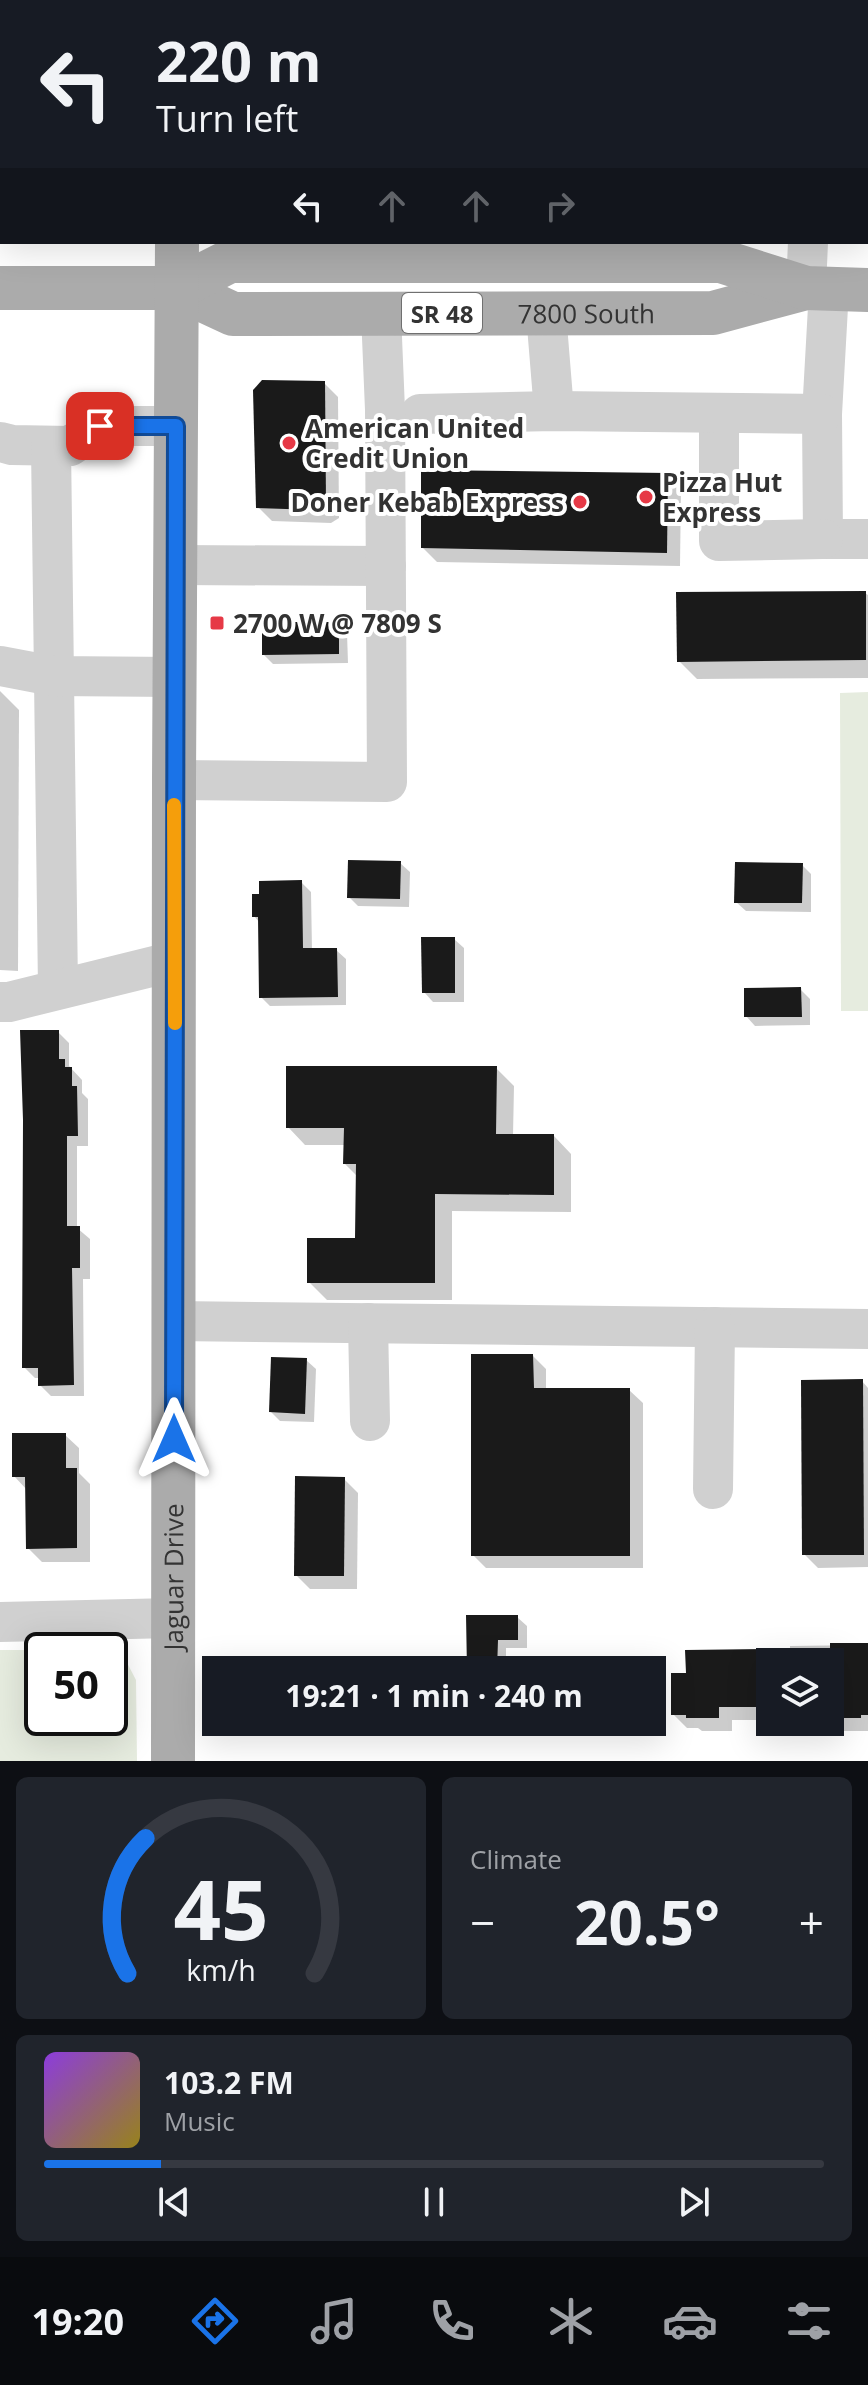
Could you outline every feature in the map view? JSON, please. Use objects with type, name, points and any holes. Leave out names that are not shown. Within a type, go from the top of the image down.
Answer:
[{"type":"main road","name":"Jaguar Drive","points":[[173,1761],[177,244]]},
{"type":"main road","name":"7800 South","points":[[177,288],[230,261],[412,252],[554,252],[721,261],[834,289]]},
{"type":"main road","name":"7800 South","points":[[0,288],[177,288],[233,314],[713,313],[834,289]]},
{"type":"street","points":[[809,244],[834,289],[822,414],[823,539]]},
{"type":"street","points":[[174,780],[387,782],[385,410],[381,313]]},
{"type":"street","points":[[546,313],[554,411]]},
{"type":"street","points":[[420,414],[554,411],[822,414]]},
{"type":"street","points":[[719,413],[719,541],[868,539]]},
{"type":"street","points":[[0,442],[70,446],[100,426],[176,426]]},
{"type":"street","points":[[51,446],[58,989]]},
{"type":"street","points":[[176,565],[386,566]]},
{"type":"street","points":[[0,666],[53,676],[175,677]]},
{"type":"street","points":[[0,1002],[175,961]]},
{"type":"street","points":[[174,1321],[868,1329]]},
{"type":"street","points":[[368,1323],[370,1421]]},
{"type":"street","points":[[713,1489],[715,1327]]},
{"type":"street","points":[[0,1622],[173,1618]]},
{"type":"shaded area","points":[[868,692],[868,1011],[841,1011],[840,693]]},
{"type":"shaded area","points":[[0,1650],[24,1650],[24,1736],[128,1736],[128,1665],[136,1680],[137,1761],[0,1761]]},
{"type":"building","points":[[262,380],[325,381],[326,504],[316,510],[256,508],[253,390]]},
{"type":"building","points":[[421,470],[668,473],[667,553],[421,548]]},
{"type":"building","points":[[866,591],[866,660],[677,662],[676,592]]},
{"type":"building","points":[[262,622],[339,622],[339,654],[262,655]]},
{"type":"building","points":[[348,860],[401,861],[400,899],[347,898]]},
{"type":"building","points":[[735,862],[803,863],[802,903],[734,903]]},
{"type":"building","points":[[302,880],[303,948],[337,948],[338,997],[259,998],[258,917],[252,917],[252,894],[259,894],[259,881]]},
{"type":"building","points":[[421,937],[455,937],[455,993],[422,993]]},
{"type":"building","points":[[801,987],[802,1017],[744,1017],[744,988]]},
{"type":"building","points":[[20,1030],[59,1030],[59,1059],[65,1059],[65,1067],[72,1067],[72,1086],[77,1086],[78,1136],[67,1136],[67,1226],[80,1226],[80,1268],[72,1268],[74,1385],[38,1386],[38,1368],[22,1368],[23,1120]]},
{"type":"building","points":[[286,1066],[497,1066],[496,1134],[554,1134],[554,1195],[435,1194],[435,1283],[307,1283],[307,1238],[355,1238],[356,1164],[343,1164],[344,1128],[286,1128]]},
{"type":"building","points":[[471,1354],[533,1354],[534,1388],[630,1388],[630,1556],[471,1556]]},
{"type":"building","points":[[271,1357],[307,1358],[305,1414],[269,1412]]},
{"type":"building","points":[[863,1379],[864,1555],[802,1555],[801,1380]]},
{"type":"building","points":[[12,1433],[66,1433],[66,1468],[77,1468],[77,1548],[26,1549],[25,1477],[12,1477]]},
{"type":"building","points":[[295,1476],[345,1477],[344,1576],[294,1576]]},
{"type":"building","points":[[466,1615],[518,1615],[518,1640],[498,1640],[497,1656],[467,1656]]},
{"type":"building","points":[[830,1643],[868,1643],[868,1715],[844,1718],[844,1648],[830,1648]]},
{"type":"building","points":[[756,1649],[756,1707],[719,1707],[719,1718],[671,1715],[671,1673],[686,1673],[685,1650]]},
{"type":"slow traffic","points":[[174,805],[175,1023]]},
{"type":"place","name":"American United Credit Union","points":[[289,443]]},
{"type":"place","name":"Pizza Hut Express","points":[[646,497]]},
{"type":"place","name":"Doner Kebab Express","points":[[580,502]]},
{"type":"place","name":"2700 W @ 7809 S","points":[[217,623]]},
{"type":"route","points":[[100,426],[176,426],[174,1439]]}]
